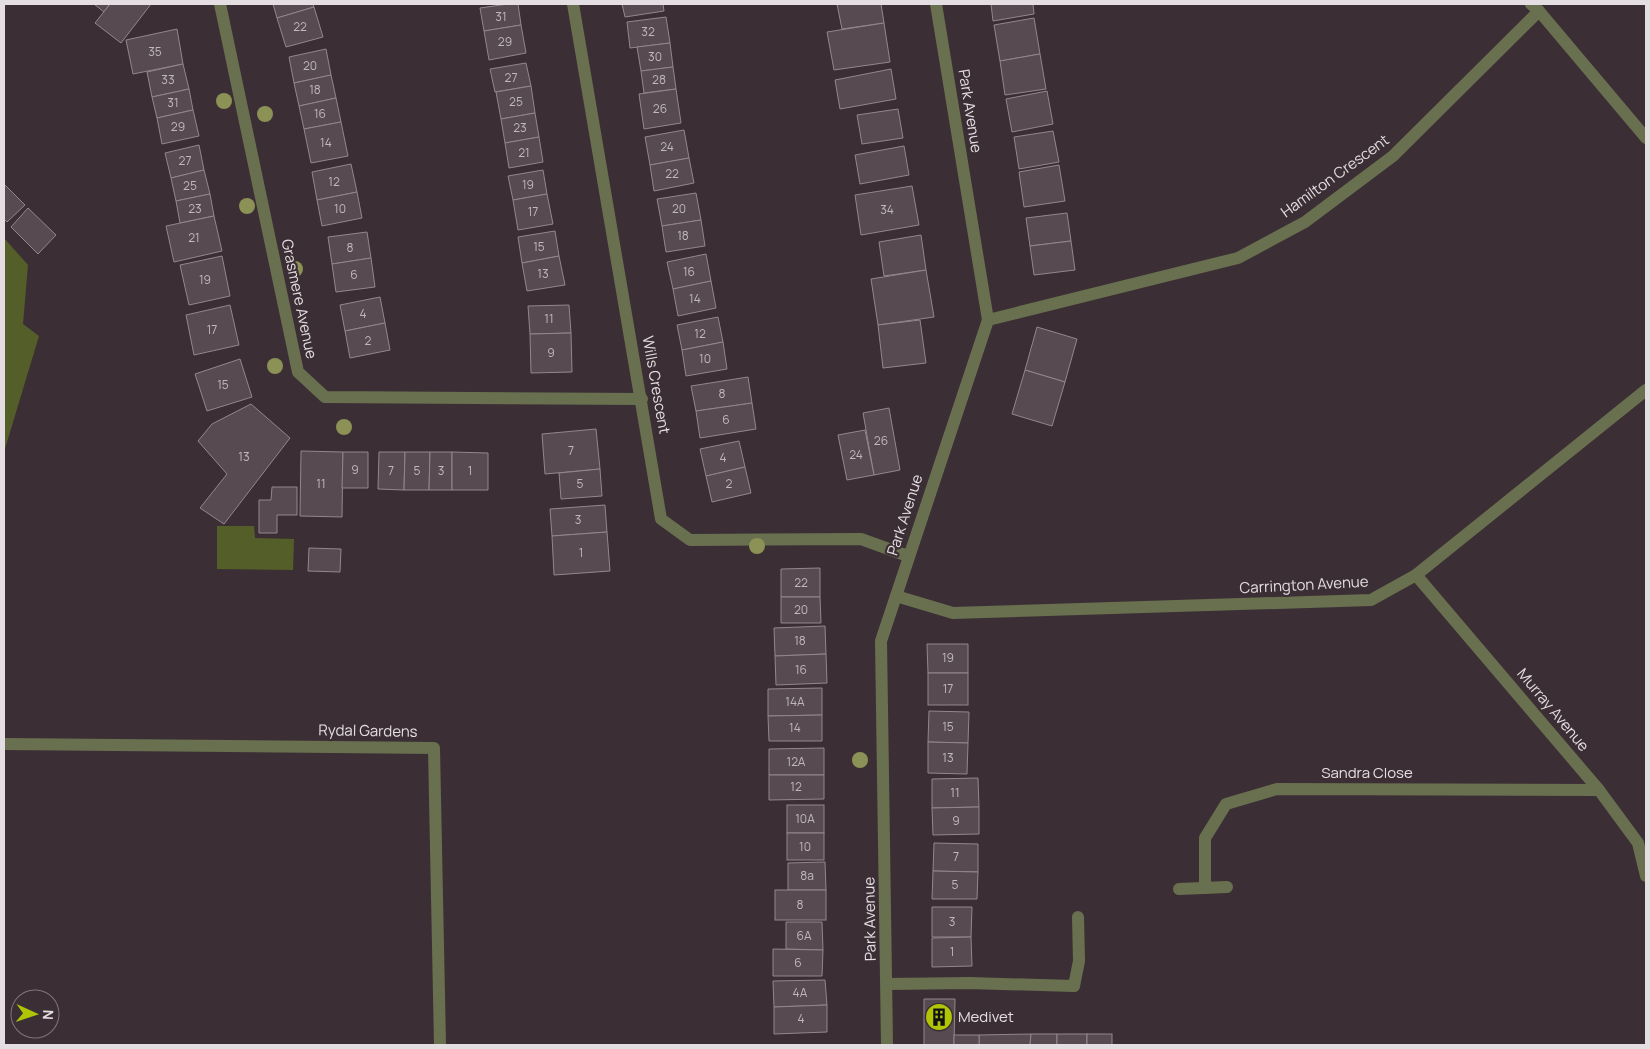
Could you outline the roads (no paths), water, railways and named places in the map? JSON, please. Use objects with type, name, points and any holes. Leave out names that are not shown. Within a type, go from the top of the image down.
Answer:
[{"type":"street","name":"Grasmere Avenue","points":[[220,4],[298,372],[304,378],[324,396],[642,399]]},
{"type":"street","name":"Wills Crescent","points":[[573,4],[661,519],[690,540],[861,539],[908,556]]},
{"type":"street","name":"Park Avenue","points":[[887,1045],[881,641],[988,320],[936,4]]},
{"type":"street","name":"Hamilton Crescent","points":[[988,320],[1238,258],[1305,222],[1393,156],[1535,7]]},
{"type":"street","points":[[1535,7],[1646,138]]},
{"type":"street","name":"Carrington Avenue","points":[[896,596],[953,613],[1371,600],[1416,575],[1646,390]]},
{"type":"street","name":"Murray Avenue","points":[[1416,575],[1600,790],[1638,843],[1646,876]]},
{"type":"street","name":"Rydal Gardens","points":[[4,744],[434,748],[440,1045]]},
{"type":"street","name":"Sandra Close","points":[[1205,888],[1205,838],[1226,804],[1276,789],[1600,790]]},
{"type":"street","points":[[1179,889],[1227,887]]},
{"type":"street","points":[[887,984],[970,983],[1074,986],[1079,961],[1078,917]]},
{"type":"place","name":"Medivet","points":[[939,1017]]}]
